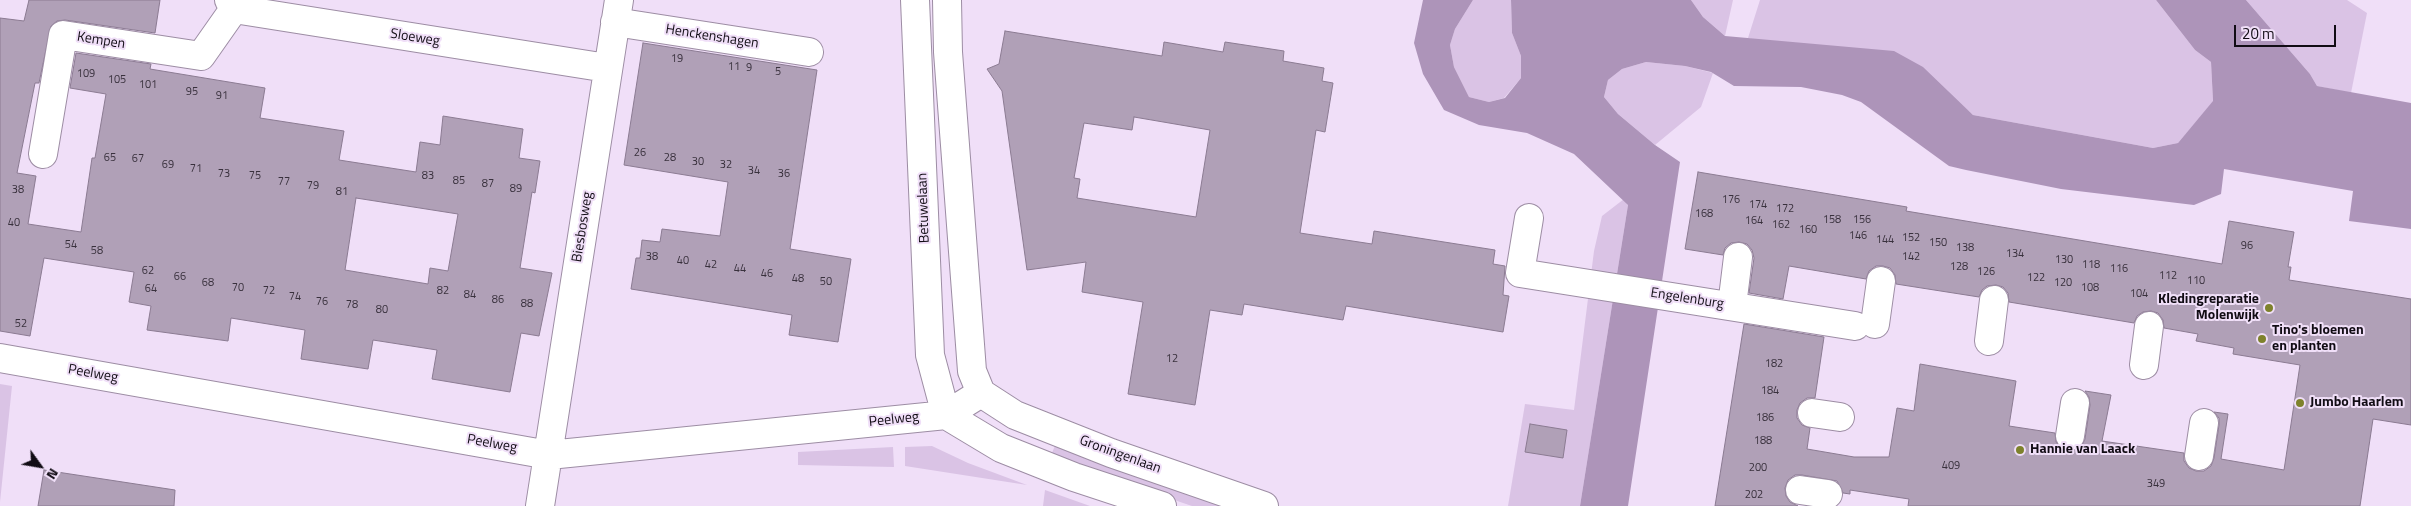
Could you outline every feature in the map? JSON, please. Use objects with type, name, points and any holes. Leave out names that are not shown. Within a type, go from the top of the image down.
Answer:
[{"type":"street","name":"Betuwelaan","points":[[915,0],[930,355],[946,414]]},
{"type":"street","points":[[947,0],[948,52],[972,371],[981,393]]},
{"type":"street","name":"Sloeweg","points":[[231,4],[607,68]]},
{"type":"street","name":"Kempen","points":[[43,154],[63,35],[200,56],[231,4]]},
{"type":"street","name":"Biesbosweg","points":[[540,506],[617,11]]},
{"type":"street","name":"Henckenshagen","points":[[617,11],[809,52]]},
{"type":"street","name":"Engelenburg","points":[[1529,218],[1520,273],[1865,325],[1881,281]]},
{"type":"street","points":[[1732,306],[1738,257]]},
{"type":"street","points":[[1989,341],[1994,300]]},
{"type":"street","points":[[2144,365],[2149,326]]},
{"type":"street","name":"Peelweg","points":[[0,358],[549,455],[946,414],[981,393]]},
{"type":"street","name":"Groningenlaan","points":[[981,393],[1015,416],[1111,453],[1264,506]]},
{"type":"street","points":[[2070,436],[2075,403]]},
{"type":"street","points":[[1812,413],[1840,417]]},
{"type":"street","points":[[946,414],[1002,448],[1074,477],[1162,506]]},
{"type":"street","points":[[2199,456],[2204,423]]},
{"type":"street","points":[[1800,490],[1828,494]]},
{"type":"shaded area","points":[[1423,0],[1473,0],[1455,29],[1450,45],[1454,67],[1469,97],[1489,102],[1505,98],[1521,78],[1521,56],[1512,33],[1511,0],[1691,0],[1703,17],[1725,36],[1894,51],[1923,67],[1973,115],[2153,148],[2178,143],[2213,101],[2211,62],[2195,50],[2156,0],[2246,0],[2310,74],[2317,86],[2411,103],[2411,229],[2349,221],[2353,191],[2224,169],[2221,194],[2194,205],[2061,189],[1966,170],[1949,166],[1861,102],[1842,95],[1801,87],[1734,86],[1711,72],[1685,66],[1646,62],[1622,69],[1608,80],[1604,97],[1618,114],[1655,145],[1680,162],[1628,506],[1580,506],[1628,205],[1574,154],[1527,133],[1479,125],[1444,110],[1423,74],[1414,43]]},
{"type":"shaded area","points":[[1473,0],[1511,0],[1512,33],[1521,56],[1521,78],[1504,98],[1489,102],[1469,97],[1454,67],[1450,45],[1455,29]]},
{"type":"shaded area","points":[[1691,0],[1733,0],[1725,36],[1703,17]]},
{"type":"shaded area","points":[[1760,0],[2156,0],[2195,50],[2211,62],[2213,102],[2178,143],[2153,148],[1973,115],[1950,95],[1748,38]]},
{"type":"shaded area","points":[[2246,0],[2347,0],[2367,13],[2351,93],[2317,86],[2310,74]]},
{"type":"shaded area","points":[[1646,62],[1685,66],[1713,73],[1701,107],[1655,145],[1618,114],[1604,97],[1608,80],[1622,69]]},
{"type":"shaded area","points":[[1624,199],[1628,205],[1580,506],[1508,506],[1525,404],[1574,410],[1594,251],[1602,216]]},
{"type":"shaded area","points":[[0,384],[12,386],[0,502]]},
{"type":"shaded area","points":[[1056,443],[1242,506],[1192,506],[1050,458]]},
{"type":"shaded area","points":[[932,446],[968,463],[1027,485],[905,466],[905,447]]},
{"type":"shaded area","points":[[893,447],[894,467],[798,465],[798,452]]},
{"type":"shaded area","points":[[1045,490],[1090,506],[1043,506]]},
{"type":"building","points":[[29,0],[160,0],[155,33],[65,20],[57,21],[51,26],[39,83],[35,83],[17,173],[36,176],[28,224],[81,232],[92,158],[95,158],[106,94],[70,88],[76,53],[151,64],[150,69],[265,88],[260,118],[344,131],[339,160],[416,172],[420,142],[440,145],[443,116],[523,129],[519,158],[540,161],[535,193],[532,192],[520,268],[552,273],[539,336],[521,333],[510,392],[432,379],[437,350],[373,340],[368,369],[301,359],[305,330],[231,318],[228,341],[147,330],[151,306],[129,302],[134,272],[44,258],[30,336],[0,331],[0,18],[24,21]],"holes":[[[356,198],[458,214],[448,271],[430,268],[428,284],[345,270]]]},
{"type":"building","points":[[1005,31],[1162,56],[1164,42],[1223,52],[1225,42],[1284,51],[1283,61],[1324,68],[1322,81],[1333,83],[1325,132],[1316,130],[1300,233],[1372,244],[1374,231],[1495,250],[1493,264],[1505,266],[1503,295],[1509,296],[1503,332],[1346,306],[1343,320],[1244,304],[1242,315],[1210,310],[1195,405],[1128,394],[1143,302],[1082,292],[1086,262],[1027,270],[1002,91],[987,69],[999,64]],"holes":[[[1134,117],[1210,130],[1196,217],[1077,198],[1080,179],[1074,178],[1084,123],[1132,130]]]},
{"type":"building","points":[[643,43],[817,70],[790,249],[851,259],[838,342],[789,335],[792,315],[631,289],[636,258],[640,258],[642,240],[660,242],[662,229],[720,236],[728,182],[624,165]]},
{"type":"building","points":[[1698,172],[1907,207],[1906,211],[2222,264],[2229,221],[2294,232],[2288,267],[2291,267],[2289,280],[2411,299],[2411,425],[2373,419],[2360,506],[1908,506],[1909,499],[1850,490],[1850,494],[1843,493],[1837,481],[1795,475],[1788,480],[1785,488],[1786,496],[1790,502],[1798,506],[1715,506],[1744,324],[1824,337],[1815,398],[1807,398],[1800,403],[1797,410],[1797,418],[1802,425],[1810,428],[1807,449],[1854,457],[1889,457],[1897,408],[1914,411],[1920,364],[2016,381],[2009,426],[2055,433],[2056,442],[2067,451],[2076,450],[2085,439],[2090,405],[2089,397],[2085,391],[2111,395],[2102,441],[2184,453],[2184,461],[2189,468],[2196,471],[2204,471],[2211,466],[2214,458],[2219,418],[2214,412],[2228,414],[2221,459],[2284,470],[2300,365],[2233,354],[2234,348],[2196,341],[2198,334],[2164,328],[2163,320],[2158,313],[2151,311],[2143,312],[2137,316],[2134,323],[2009,302],[2008,293],[2003,287],[1996,285],[1987,286],[1982,290],[1979,297],[1896,284],[1895,275],[1890,268],[1883,266],[1876,266],[1869,271],[1866,279],[1789,266],[1783,299],[1749,293],[1754,258],[1752,250],[1747,244],[1731,243],[1725,248],[1723,255],[1685,249]]},
{"type":"building","points":[[1530,424],[1567,430],[1563,458],[1525,452]]},
{"type":"building","points":[[44,470],[175,490],[174,506],[38,506]]},
{"type":"place","name":"Kledingreparatie Molenwijk","points":[[2269,308]]},
{"type":"place","name":"Tino's bloemen en planten","points":[[2262,339]]},
{"type":"place","name":"Jumbo Haarlem","points":[[2300,403]]},
{"type":"place","name":"Hannie van Laack","points":[[2020,450]]}]
